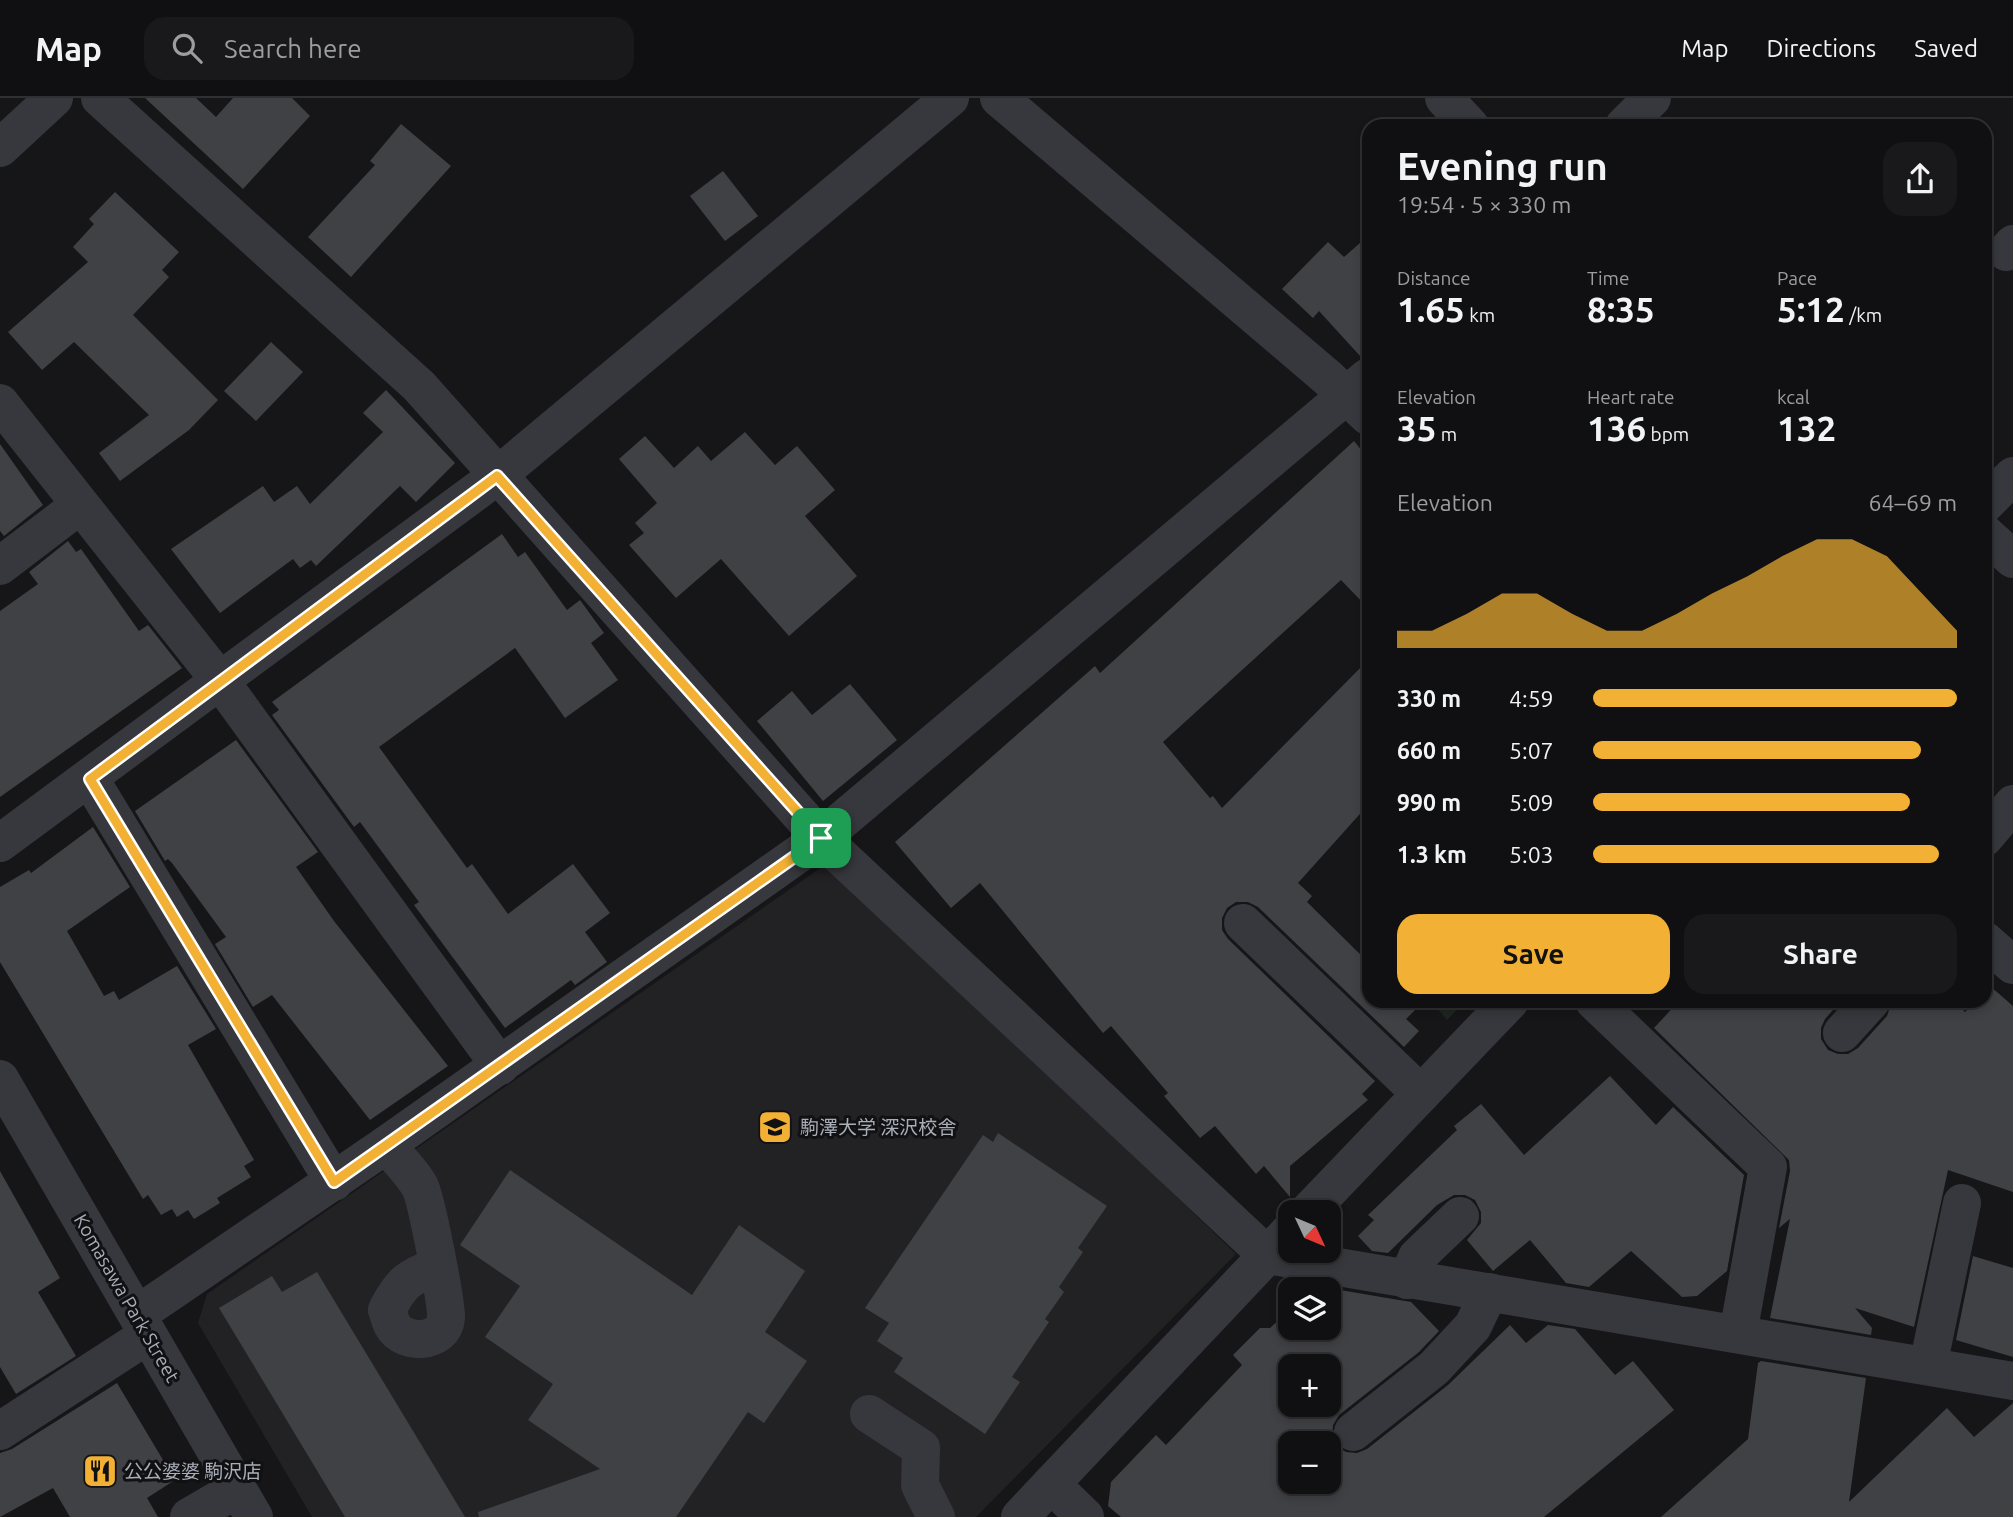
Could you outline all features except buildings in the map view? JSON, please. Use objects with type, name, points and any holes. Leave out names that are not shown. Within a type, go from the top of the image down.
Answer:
[{"type":"street","points":[[0,148],[54,98]]},
{"type":"street","points":[[100,98],[419,386],[821,838],[1278,1243],[1020,1517]]},
{"type":"street","points":[[0,843],[497,476],[950,98]]},
{"type":"street","points":[[0,1431],[334,1182],[821,838],[1362,396],[999,98]]},
{"type":"street","points":[[1444,98],[1464,119]]},
{"type":"street","points":[[1631,119],[1652,98]]},
{"type":"street","points":[[0,403],[221,682],[500,1066]]},
{"type":"street","points":[[1992,497],[2013,476]]},
{"type":"street","points":[[0,566],[80,505]]},
{"type":"street","points":[[1992,540],[2013,559]]},
{"type":"street","points":[[90,779],[334,1182]]},
{"type":"street","points":[[1992,829],[2013,804]]},
{"type":"street","points":[[1243,923],[1421,1094]]},
{"type":"street","points":[[1992,947],[2013,965]]},
{"type":"street","points":[[1319,1200],[1503,1008]]},
{"type":"street","points":[[1601,1008],[1768,1167],[1738,1334]]},
{"type":"street","points":[[1842,1033],[1865,1008]]},
{"type":"street","name":"Komasawa Park Street","points":[[3,1090],[246,1503]]},
{"type":"street","points":[[386,1146],[421,1188],[438,1266]]},
{"type":"street","points":[[1928,1366],[1962,1203]]},
{"type":"street","points":[[1407,1280],[1417,1257],[1460,1216]]},
{"type":"street","points":[[1341,1261],[1407,1280],[2013,1381]]},
{"type":"street","points":[[1353,1432],[1434,1368],[1473,1326],[1489,1292]]},
{"type":"street","points":[[869,1414],[921,1448],[920,1485],[936,1517]]},
{"type":"street","points":[[1051,1484],[1085,1517]]},
{"type":"street","points":[[190,1517],[246,1503]]},
{"type":"shaded area","name":"駒澤大学 深沢校舎","points":[[829,862],[1236,1254],[976,1517],[312,1517],[198,1323],[207,1294]]},
{"type":"shaded area","points":[[1437,1008],[1458,1008],[1447,1020]]},
{"type":"place","name":"駒澤大学 深沢校舎","points":[[775,1127]]},
{"type":"place","name":"公公婆婆 駒沢店","points":[[100,1471]]},
{"type":"route","points":[[497,476],[821,838],[334,1182],[90,779],[497,476]]}]
